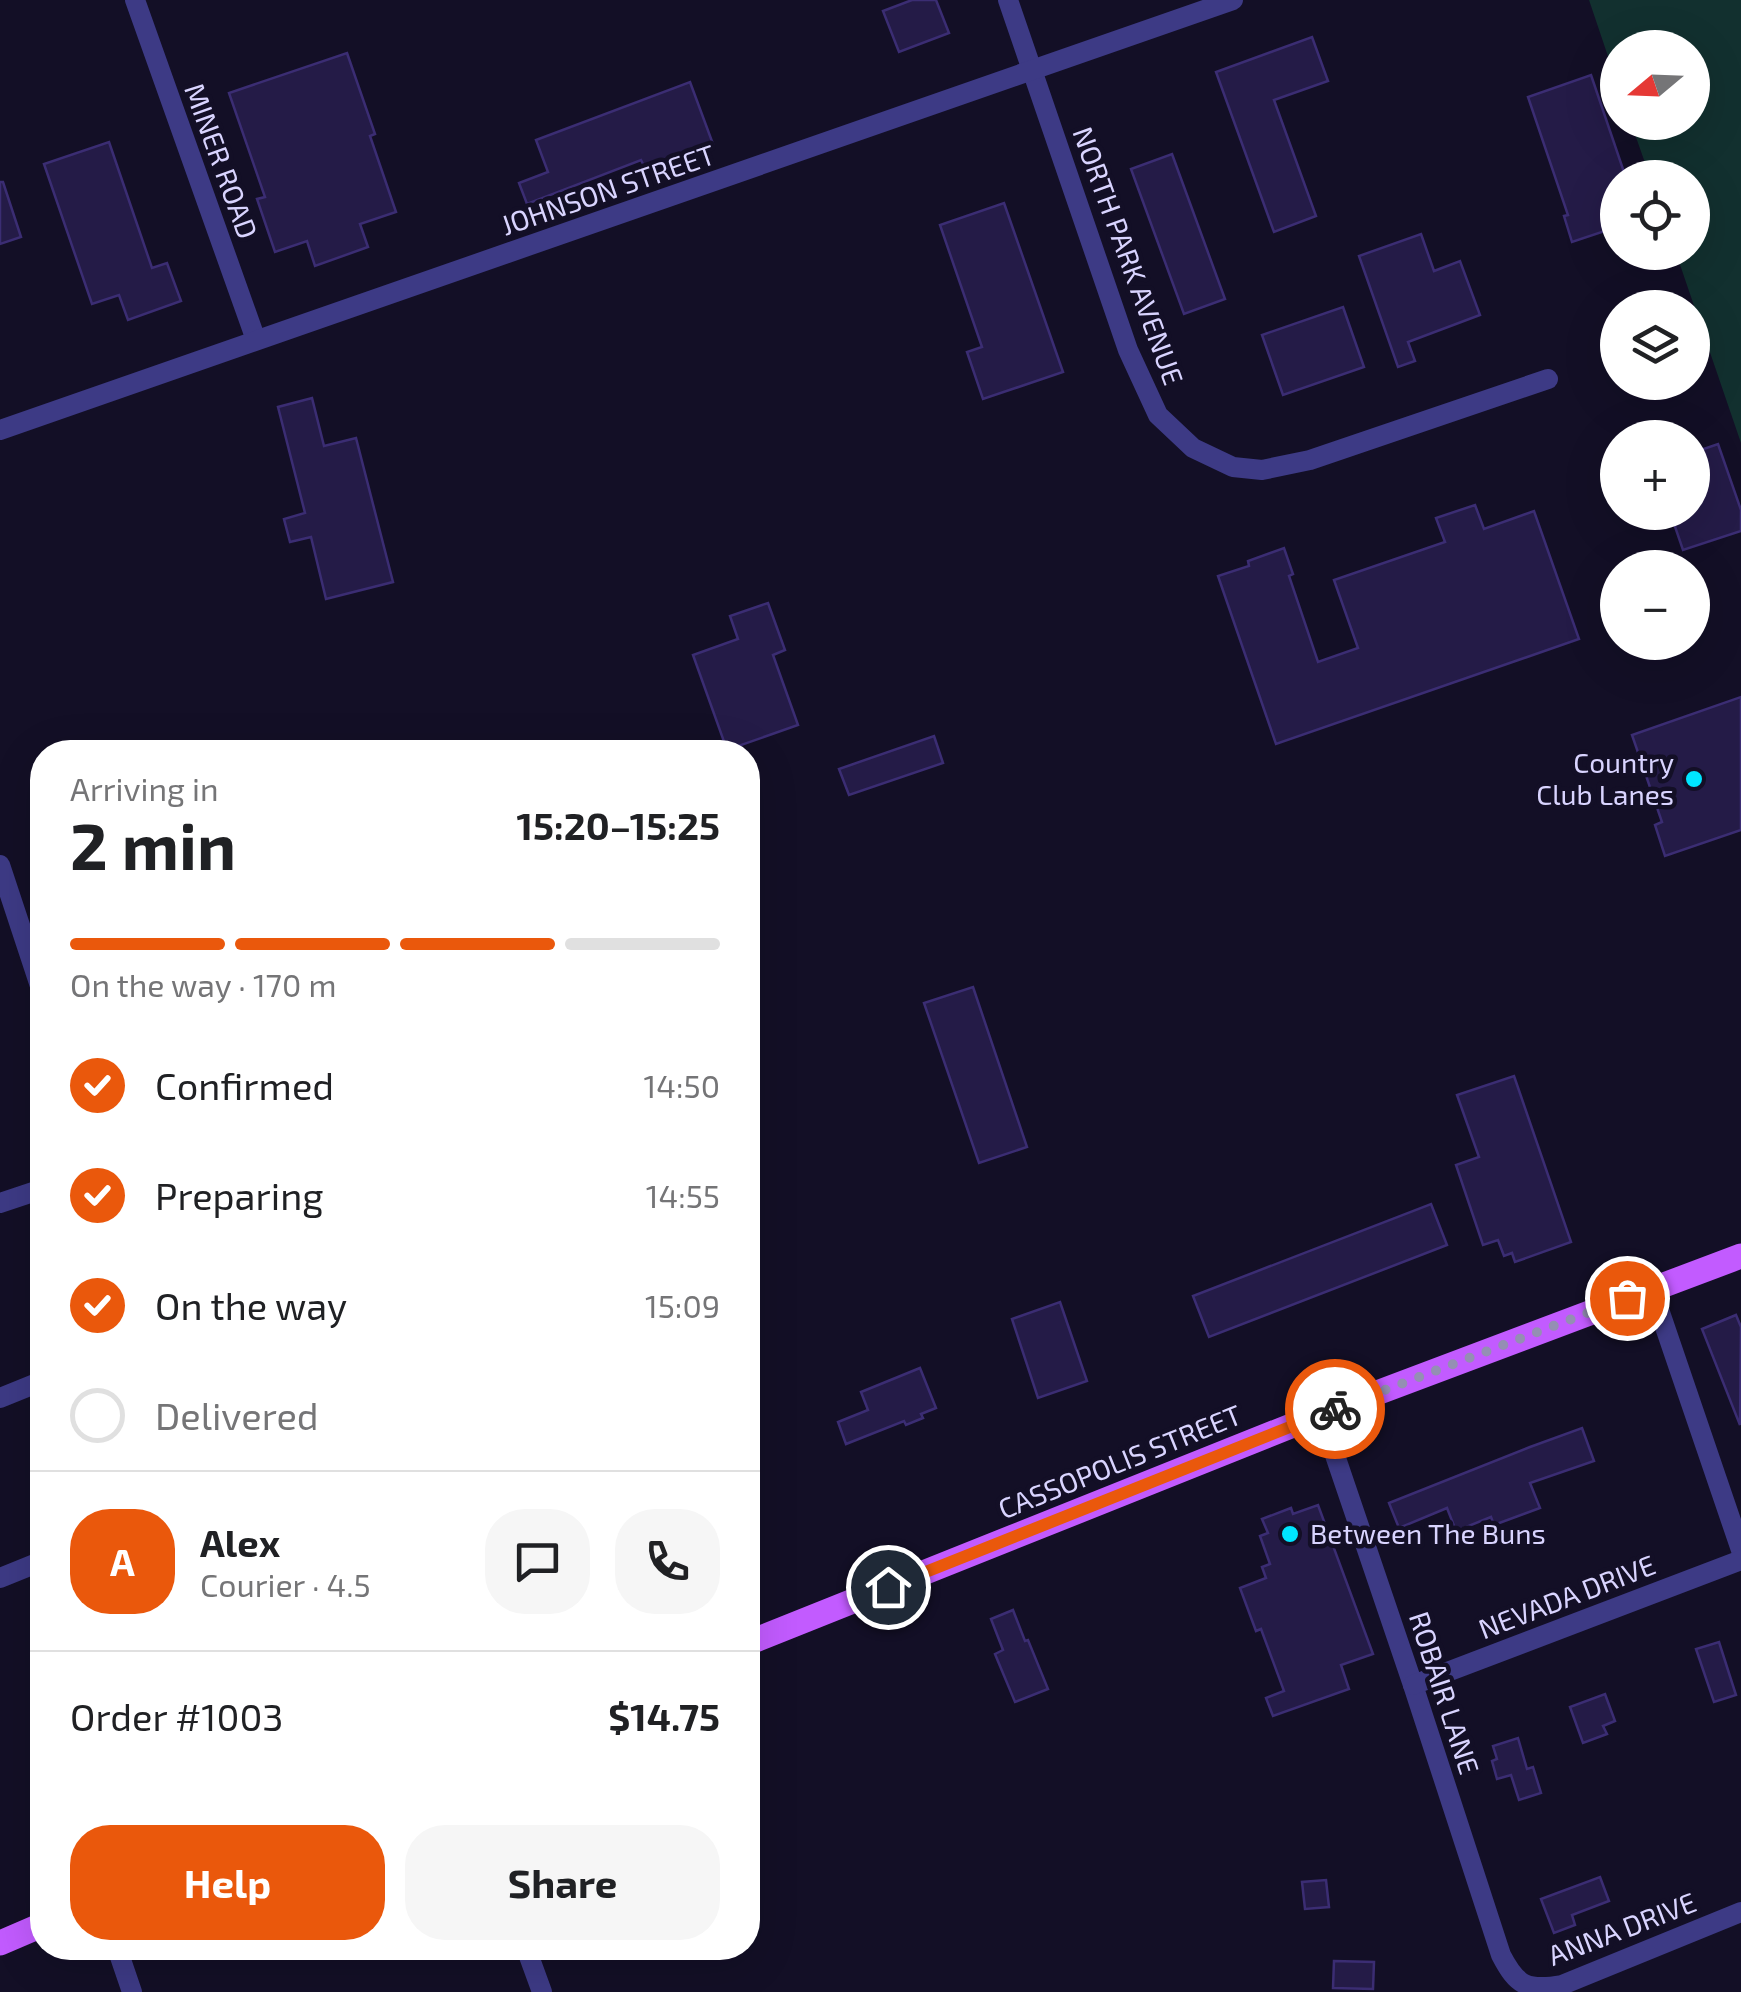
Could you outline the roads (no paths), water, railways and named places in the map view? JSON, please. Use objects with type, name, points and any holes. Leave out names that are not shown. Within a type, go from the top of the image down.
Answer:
[{"type":"main road","name":"CASSOPOLIS STREET","points":[[760,1638],[1321,1414],[1741,1256]]},
{"type":"main road","points":[[0,1942],[30,1931]]},
{"type":"street","name":"MINER ROAD","points":[[135,0],[256,340]]},
{"type":"street","name":"NORTH PARK AVENUE","points":[[1008,0],[1128,350],[1158,415],[1193,448],[1233,467],[1262,470],[1310,460],[1548,379]]},
{"type":"street","name":"JOHNSON STREET","points":[[0,430],[1234,0]]},
{"type":"street","points":[[0,865],[30,956]]},
{"type":"street","points":[[0,1203],[30,1194]]},
{"type":"street","points":[[1652,1289],[1741,1550]]},
{"type":"street","points":[[0,1398],[30,1386]]},
{"type":"street","name":"ROBAIR LANE","points":[[1321,1414],[1501,1954],[1512,1976],[1522,1983]]},
{"type":"street","name":"NEVADA DRIVE","points":[[1414,1685],[1741,1560]]},
{"type":"street","points":[[0,1578],[30,1566]]},
{"type":"street","name":"ANNA DRIVE","points":[[1522,1983],[1539,1989],[1562,1984],[1741,1912]]},
{"type":"street","points":[[121,1960],[132,1992]]},
{"type":"street","points":[[530,1960],[542,1992]]},
{"type":"place","name":"Country Club Lanes","points":[[1694,779]]},
{"type":"place","name":"Between The Buns","points":[[1290,1534]]}]
